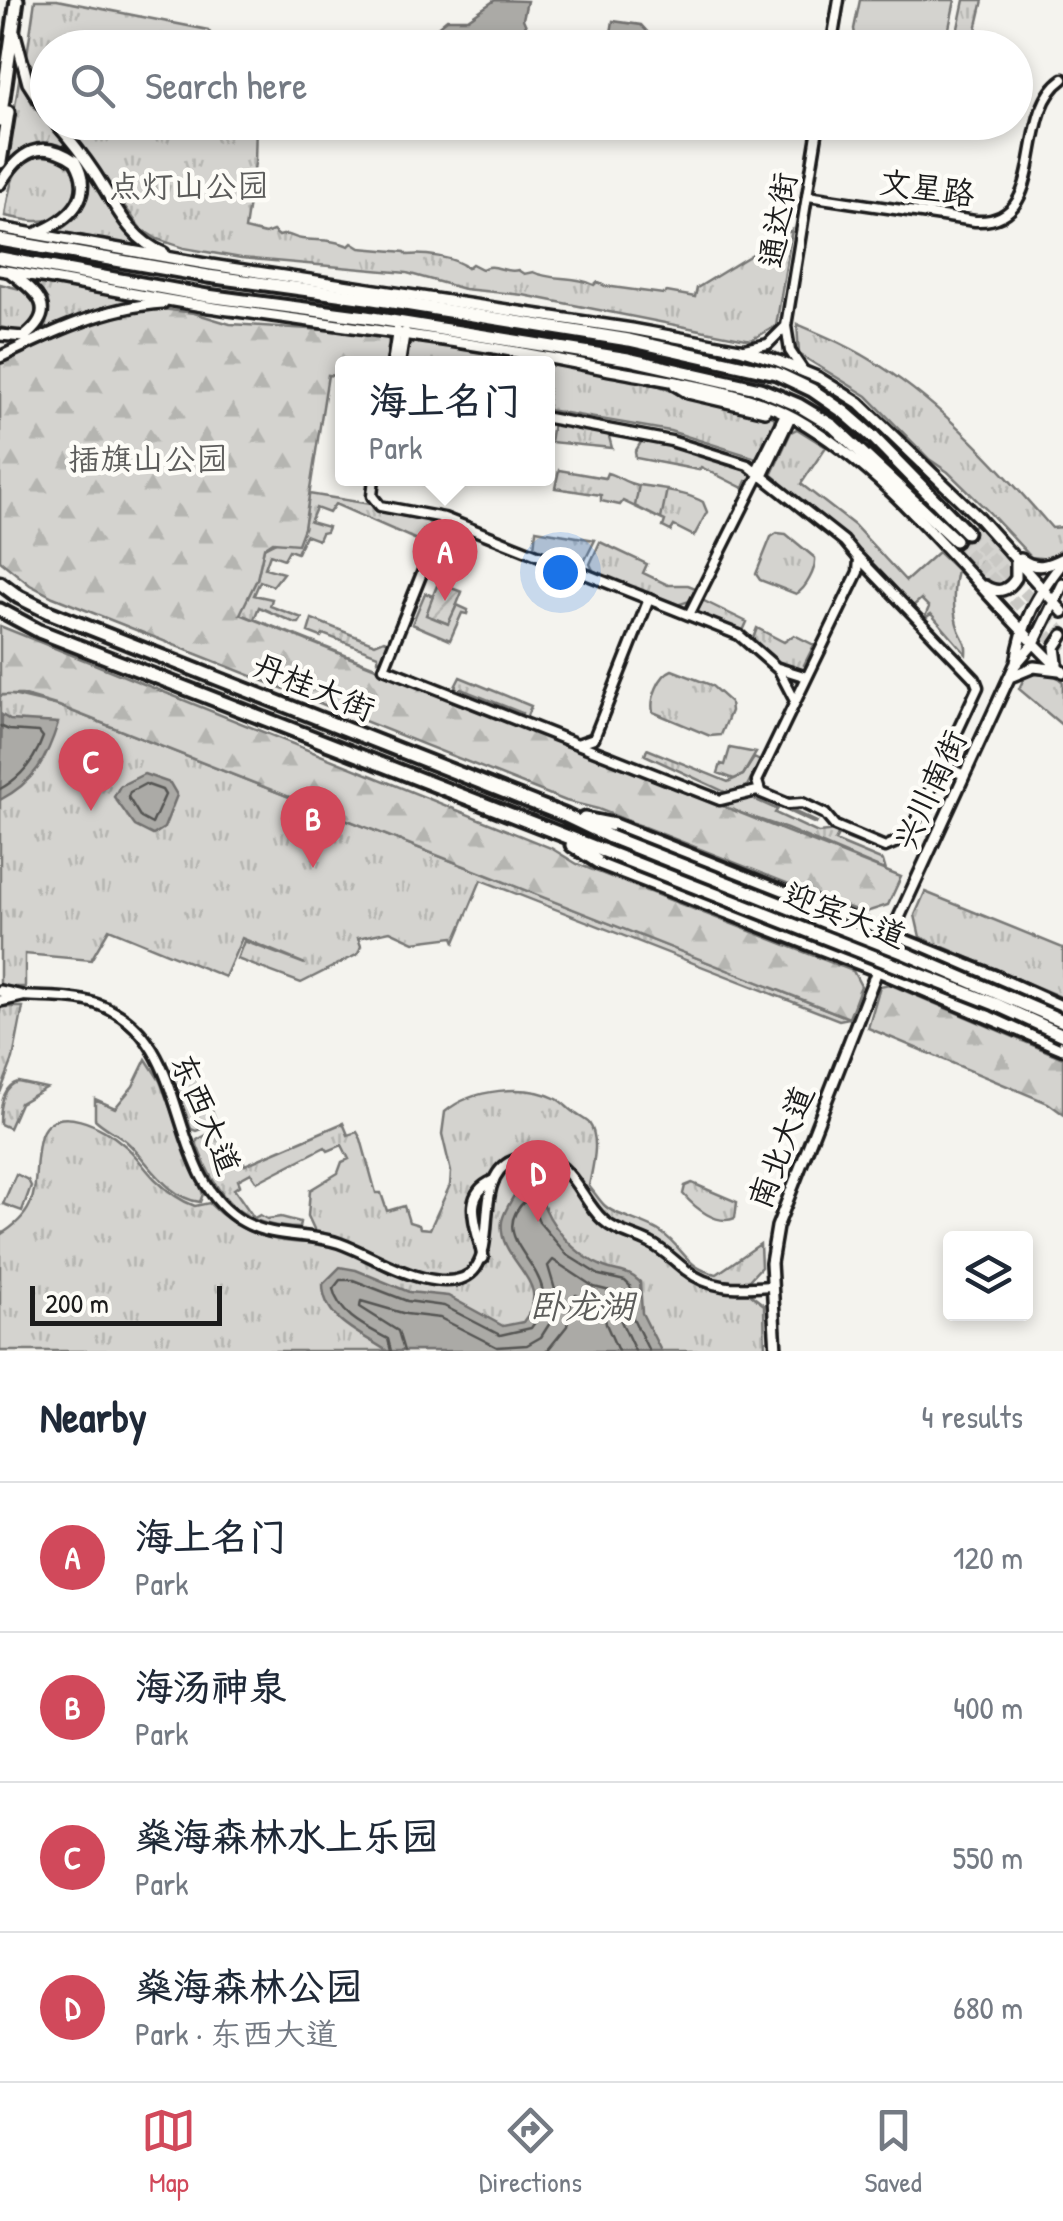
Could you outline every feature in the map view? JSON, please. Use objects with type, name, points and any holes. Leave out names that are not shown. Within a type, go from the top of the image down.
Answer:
[{"type":"main road","points":[[0,120],[17,0]]},
{"type":"main road","points":[[0,162],[8,113],[6,76]]},
{"type":"main road","points":[[0,240],[34,240],[208,276],[535,325],[726,360],[776,374],[812,390],[874,438],[966,532]]},
{"type":"main road","points":[[0,258],[29,269],[366,316],[628,359],[742,384],[798,405],[833,426],[955,540]]},
{"type":"main road","name":"丹桂大街","points":[[0,583],[49,612],[564,815],[610,837]]},
{"type":"main road","name":"丹桂大街","points":[[0,610],[39,631],[604,851]]},
{"type":"main road","points":[[564,815],[614,825],[1063,1008]]},
{"type":"main road","points":[[556,834],[600,863],[878,970],[1063,1048]]},
{"type":"main road","name":"迎宾大道","points":[[610,837],[1063,1021]]},
{"type":"main road","name":"迎宾大道","points":[[604,851],[995,1004],[1063,1035]]},
{"type":"main road","points":[[839,955],[858,953],[865,947],[866,931],[856,921]]},
{"type":"main road","points":[[913,984],[904,975],[903,958],[913,950],[927,950]]},
{"type":"street","points":[[834,30],[838,0]]},
{"type":"street","points":[[13,25],[30,86]]},
{"type":"street","name":"文星路","points":[[1033,134],[1045,97],[1063,79]]},
{"type":"street","points":[[71,140],[123,220],[138,236],[154,249],[186,261]]},
{"type":"street","name":"通达街","points":[[786,326],[816,140]]},
{"type":"street","name":"文星路","points":[[808,196],[975,221],[998,219],[1012,210],[1020,198],[1032,140]]},
{"type":"street","points":[[0,184],[15,162],[35,150],[50,148],[75,161],[83,180],[79,204],[61,223],[34,240]]},
{"type":"street","points":[[0,228],[34,240],[632,329],[740,349],[804,372],[860,403],[979,518],[1063,612]]},
{"type":"street","points":[[5,270],[29,269],[184,302],[401,331],[539,356]]},
{"type":"street","points":[[0,334],[24,337],[43,314],[38,296],[5,270]]},
{"type":"street","points":[[284,275],[402,303]]},
{"type":"street","points":[[0,356],[123,308],[184,302]]},
{"type":"street","points":[[366,316],[468,343]]},
{"type":"street","points":[[535,325],[632,329]]},
{"type":"street","points":[[740,349],[768,344],[786,326]]},
{"type":"street","points":[[786,326],[790,351],[804,372]]},
{"type":"street","points":[[394,356],[401,331]]},
{"type":"street","points":[[400,356],[401,331]]},
{"type":"street","points":[[514,351],[628,359]]},
{"type":"street","points":[[555,359],[756,403],[788,415],[853,458],[975,578],[1062,672]]},
{"type":"street","points":[[689,615],[788,415]]},
{"type":"street","points":[[444,518],[384,668],[720,800],[755,791],[788,804],[802,803],[825,814],[835,826],[885,847],[908,837],[977,684],[844,541],[743,463],[692,446],[555,419]]},
{"type":"street","points":[[373,486],[372,494],[378,504],[444,518],[739,634],[776,667],[795,701]]},
{"type":"street","points":[[1010,552],[1034,566],[1063,560]]},
{"type":"street","points":[[975,578],[994,591],[1007,589],[1018,572],[1010,552]]},
{"type":"street","points":[[755,791],[858,572],[857,556]]},
{"type":"street","name":"兴川南街","points":[[1016,665],[1021,629],[1063,560]]},
{"type":"street","name":"兴川南街","points":[[878,970],[1016,665],[1034,643],[1063,584]]},
{"type":"street","points":[[602,754],[594,738],[649,599]]},
{"type":"street","points":[[1062,672],[1054,654],[1063,635]]},
{"type":"street","points":[[776,667],[806,677]]},
{"type":"street","points":[[1010,678],[1034,667],[1062,672]]},
{"type":"street","points":[[576,744],[594,738]]},
{"type":"street","points":[[942,765],[964,775]]},
{"type":"street","name":"南北大道","points":[[776,1351],[772,1239],[878,970]]},
{"type":"street","points":[[0,991],[22,996]]},
{"type":"street","name":"东西大道","points":[[0,1002],[22,996],[96,1004],[125,1020],[140,1034],[164,1071],[206,1184],[239,1220],[270,1233],[333,1241],[422,1278],[456,1280],[472,1272],[483,1258]]},
{"type":"street","points":[[483,1258],[474,1227],[474,1201],[482,1187],[521,1159],[546,1159],[566,1170],[606,1224],[652,1244],[702,1281],[731,1288],[772,1286]]},
{"type":"green space","points":[[35,0],[57,0],[208,30],[31,30]]},
{"type":"green space","points":[[860,0],[955,0],[949,30],[854,29]]},
{"type":"green space","points":[[964,0],[983,0],[976,30],[958,30]]},
{"type":"green space","points":[[19,80],[30,99],[30,140],[63,140],[72,151],[35,144],[19,151],[6,165]]},
{"type":"green space","name":"点灯山公园","points":[[77,140],[256,140],[245,229],[439,257],[467,268],[472,264],[482,269],[518,270],[663,294],[695,297],[697,288],[792,230],[776,326],[751,340],[523,295],[464,289],[407,273],[241,258],[184,248],[141,229]]},
{"type":"green space","points":[[44,153],[57,157],[74,173],[77,195],[73,205],[47,220],[5,216],[14,176],[25,161]]},
{"type":"green space","points":[[89,174],[116,220],[141,247],[58,231],[83,208]]},
{"type":"green space","points":[[33,281],[141,299],[103,308],[38,336],[46,324],[48,300]]},
{"type":"green space","points":[[0,284],[24,290],[34,298],[36,317],[22,332],[0,327]]},
{"type":"green space","name":"插旗山公园","points":[[144,311],[194,313],[230,324],[386,335],[390,344],[387,356],[335,356],[335,376],[328,375],[304,528],[298,544],[273,542],[264,548],[257,579],[240,614],[901,877],[888,905],[863,913],[598,809],[566,801],[30,585],[0,561],[0,363],[79,328]]},
{"type":"green space","points":[[797,324],[869,359],[927,400],[992,461],[1052,528],[1063,527],[1061,550],[1049,559],[1031,557],[867,396],[799,354]]},
{"type":"green space","points":[[416,341],[505,356],[407,356],[408,347]]},
{"type":"green space","points":[[555,364],[660,386],[685,397],[774,417],[775,424],[756,458],[670,431],[555,411]]},
{"type":"green space","points":[[555,423],[608,433],[612,448],[555,442]]},
{"type":"green space","points":[[797,429],[826,447],[801,484],[854,525],[906,581],[938,552],[957,570],[954,608],[966,654],[931,614],[924,619],[929,607],[921,599],[912,607],[907,605],[846,537],[777,485],[779,481],[773,476],[769,480],[791,432]]},
{"type":"green space","points":[[643,439],[746,467],[752,474],[751,483],[746,481],[743,488],[701,467],[699,470],[636,458],[635,452]]},
{"type":"green space","points":[[559,470],[605,478],[607,473],[639,486],[685,495],[703,502],[707,512],[694,536],[674,526],[671,531],[663,527],[665,521],[623,501],[620,505],[601,501],[601,495],[555,488]]},
{"type":"green space","points":[[639,485],[667,489],[661,519],[635,506]]},
{"type":"green space","points":[[309,494],[370,504],[432,525],[434,531],[424,528],[419,541],[335,504],[329,513],[316,508],[310,522],[328,527],[326,532],[318,540],[305,535],[297,553],[289,550],[284,559],[270,554],[265,568],[283,573],[273,586],[260,581],[254,595],[272,599],[270,606],[302,618],[295,623],[259,607],[254,619],[388,672],[387,675],[239,614],[257,579],[264,548],[304,528]]},
{"type":"green space","points":[[977,523],[1014,564],[1011,580],[1003,587],[987,584],[950,546]]},
{"type":"green space","points":[[536,530],[595,540],[585,560],[585,571],[536,551]]},
{"type":"green space","points":[[786,534],[815,558],[810,578],[796,594],[760,580],[756,574],[771,537]]},
{"type":"green space","points":[[600,542],[647,564],[643,573],[668,585],[698,589],[693,600],[674,606],[595,574],[590,564]]},
{"type":"green space","points":[[438,583],[462,592],[449,624],[425,615]]},
{"type":"green space","points":[[425,593],[433,596],[426,615],[448,624],[457,605],[468,610],[467,614],[462,613],[450,640],[412,624]]},
{"type":"green space","points":[[702,600],[747,622],[743,631],[701,616],[697,610]]},
{"type":"green space","points":[[312,619],[375,644],[389,642],[383,658],[378,660],[378,655],[308,632]]},
{"type":"green space","points":[[0,626],[551,848],[577,864],[853,971],[861,986],[849,1018],[59,706],[22,695],[0,695]]},
{"type":"green space","points":[[757,628],[784,642],[794,635],[814,645],[804,665],[808,668],[801,672],[778,665],[752,641]]},
{"type":"green space","points":[[1047,669],[1063,682],[1063,726],[1019,689],[1025,676]]},
{"type":"green space","points":[[672,670],[711,685],[730,702],[731,711],[721,735],[710,736],[653,712],[656,688]]},
{"type":"green space","points":[[460,677],[531,706],[527,716],[521,717],[522,713],[461,689],[458,692],[455,687]]},
{"type":"green space","points":[[8,694],[59,706],[849,1018],[839,1020],[481,880],[455,942],[453,937],[414,942],[390,931],[358,938],[358,954],[301,983],[237,959],[244,941],[305,964],[242,938],[225,977],[109,929],[91,960],[25,954],[25,987],[0,987],[0,696]]},
{"type":"green space","points":[[730,748],[756,753],[743,775],[734,779],[718,773]]},
{"type":"green space","points":[[647,749],[728,782],[743,775],[754,758],[760,761],[747,786],[729,794],[645,755]]},
{"type":"green space","points":[[757,795],[756,800],[776,809],[778,804],[817,822],[779,807],[775,813],[818,833],[837,831],[877,850],[838,835],[835,841],[883,861],[886,871],[787,829],[717,805]]},
{"type":"green space","points":[[925,892],[1063,948],[1063,998],[920,937],[915,915]]},
{"type":"green space","points":[[889,984],[1063,1058],[1063,1114],[1048,1103],[868,1028],[880,986]]},
{"type":"green space","points":[[0,1007],[23,1007],[13,1059],[0,1093]]},
{"type":"green space","points":[[146,1059],[160,1081],[203,1194],[200,1202],[168,1187],[127,1142],[95,1119],[95,1099],[115,1108],[133,1086]]},
{"type":"green space","points":[[194,1062],[228,1153],[238,1149],[245,1165],[343,1123],[348,1135],[357,1132],[361,1139],[376,1193],[381,1193],[387,1211],[404,1206],[409,1222],[420,1228],[430,1229],[450,1185],[451,1172],[442,1134],[445,1112],[469,1098],[499,1091],[530,1091],[557,1099],[593,1130],[595,1154],[589,1186],[609,1209],[655,1229],[692,1263],[717,1274],[760,1244],[761,1267],[750,1279],[751,1295],[764,1305],[765,1351],[0,1351],[0,1235],[15,1224],[31,1202],[41,1135],[57,1120],[80,1120],[115,1137],[164,1187],[190,1204],[209,1203],[232,1222],[256,1234],[313,1243],[314,1229],[308,1216],[310,1190],[338,1173],[342,1162],[349,1159],[342,1145],[328,1151],[325,1147],[257,1182],[251,1173],[238,1180],[240,1185],[234,1189],[254,1218],[281,1217],[300,1222],[299,1228],[261,1222],[246,1215],[222,1194],[204,1163],[197,1140],[210,1133],[206,1127],[191,1129],[171,1072],[175,1064]]},
{"type":"green space","points":[[18,1082],[46,1088],[20,1103],[9,1128],[0,1124],[1,1106],[8,1088]]},
{"type":"green space","points":[[16,1174],[31,1186],[22,1211],[3,1204]]},
{"type":"green space","points":[[692,1183],[737,1202],[735,1218],[714,1218],[694,1205],[683,1194],[685,1186]]},
{"type":"water","points":[[495,0],[527,1],[523,19],[528,30],[434,30],[447,19],[468,19]]},
{"type":"water","points":[[613,21],[641,25],[646,30],[612,30]]},
{"type":"water","points":[[2,715],[10,720],[58,723],[38,768],[0,800]]},
{"type":"water","points":[[144,774],[170,783],[177,795],[164,828],[153,835],[135,826],[114,797],[120,786]]},
{"type":"water","name":"卧龙湖","points":[[527,1187],[540,1195],[556,1228],[573,1247],[593,1262],[640,1282],[642,1313],[661,1351],[387,1351],[346,1325],[330,1308],[323,1284],[340,1267],[409,1292],[448,1296],[503,1326],[523,1322],[532,1307],[533,1294],[508,1249],[502,1221],[516,1192]]},
{"type":"tunnel","points":[[966,532],[1063,632]]},
{"type":"tunnel","points":[[955,540],[1063,651]]},
{"type":"place","name":"海上名门","points":[[445,601]]},
{"type":"place","name":"燊海森林水上乐园","points":[[91,811]]},
{"type":"place","name":"海汤神泉","points":[[313,868]]},
{"type":"place","name":"燊海森林公园","points":[[538,1222]]}]
